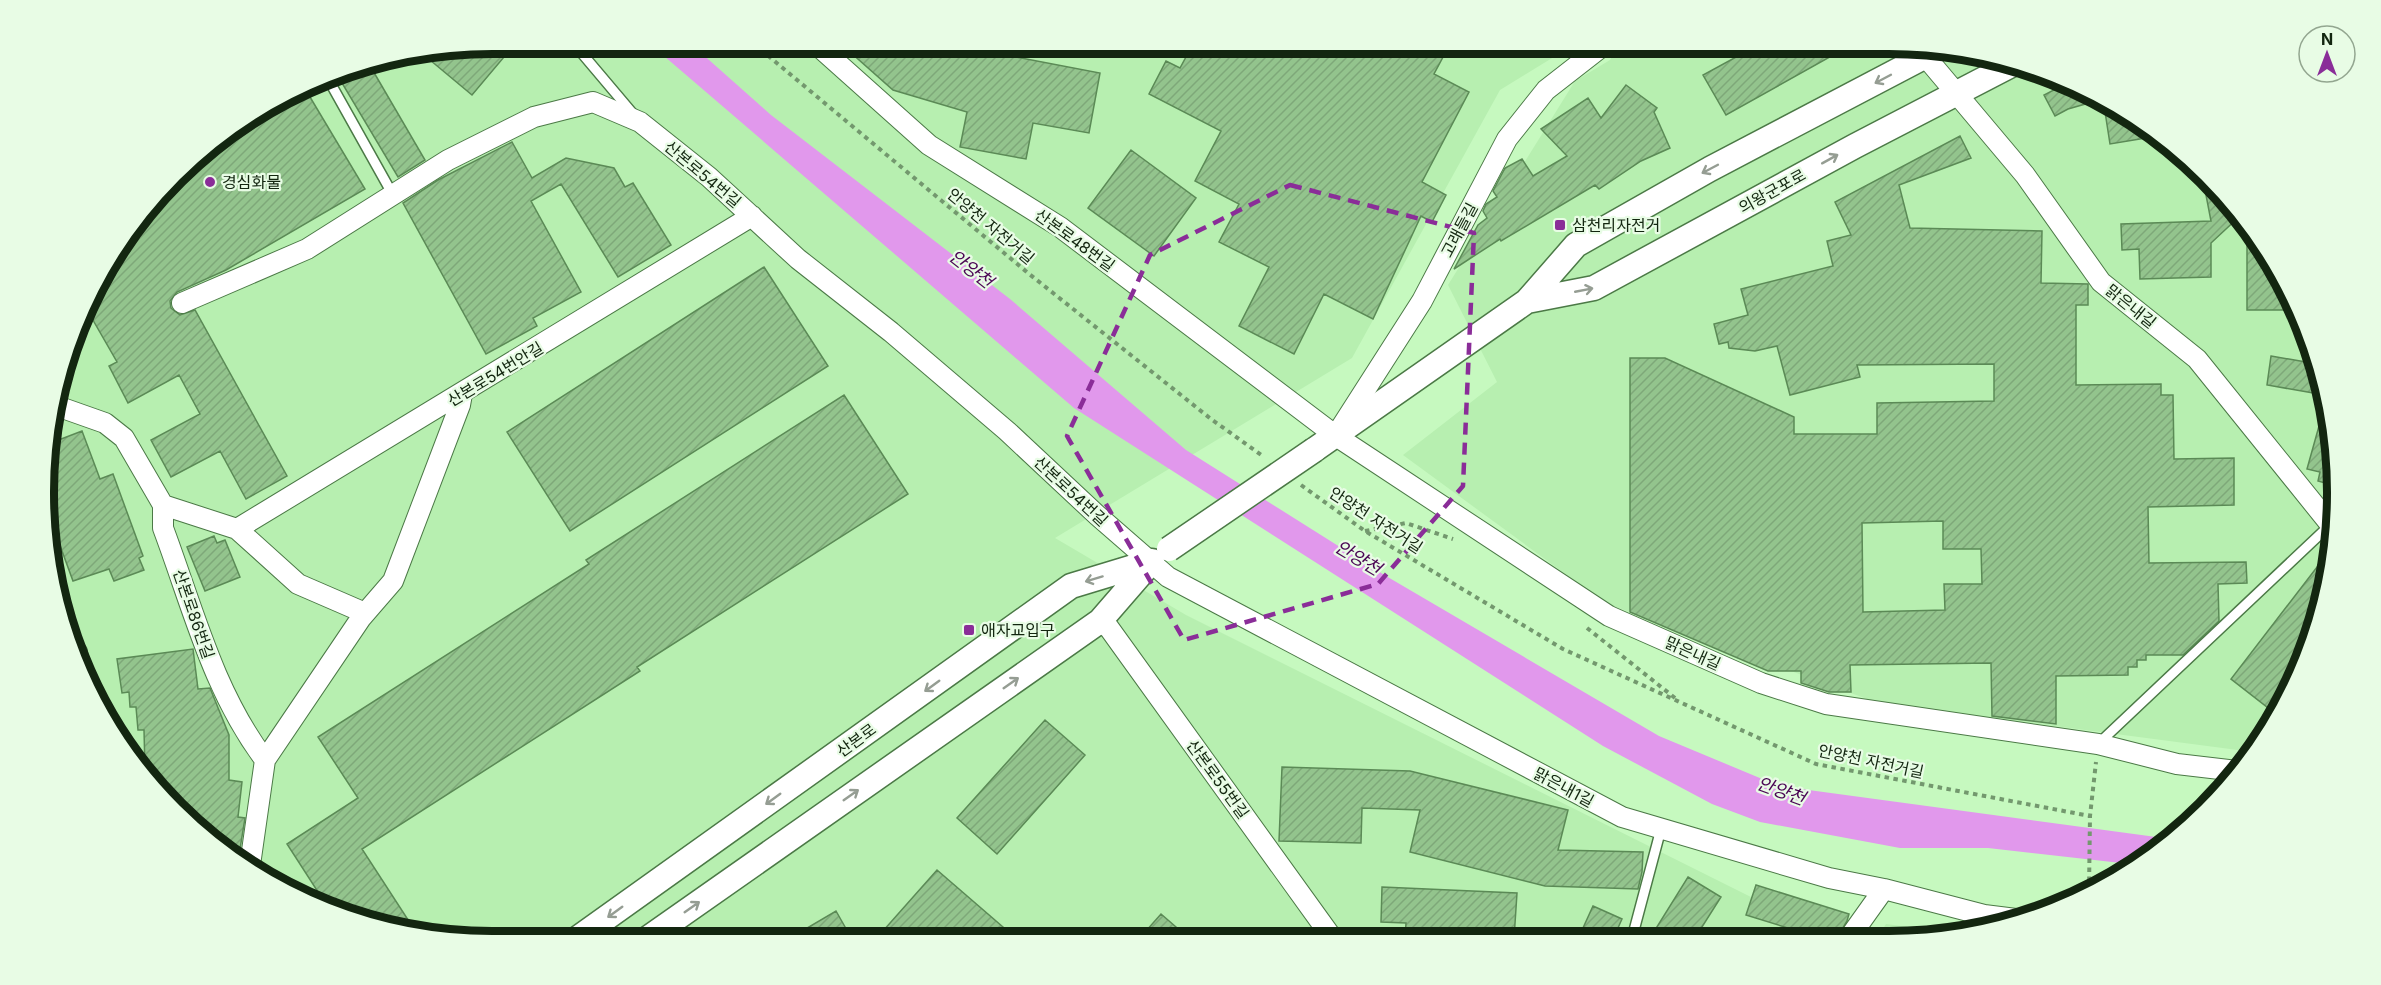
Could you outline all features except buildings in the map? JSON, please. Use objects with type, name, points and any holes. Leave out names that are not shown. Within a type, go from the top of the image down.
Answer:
[{"type":"street","name":"산본로48번길","points":[[827,54],[929,145],[1060,227],[1336,436]]},
{"type":"street","name":"고래들길","points":[[1336,436],[1422,301],[1507,139],[1546,90],[1592,54]]},
{"type":"street","name":"의왕군포로","points":[[1159,556],[1336,436],[1527,301],[1576,245],[1710,169],[1920,55]]},
{"type":"street","name":"맑은내길","points":[[1929,56],[2025,175],[2101,282],[2197,359],[2326,513]]},
{"type":"street","name":"의왕군포로","points":[[1527,301],[1594,288],[1855,146],[2003,69]]},
{"type":"street","name":"산본로54번길","points":[[182,303],[307,249],[448,160],[534,117],[593,102],[640,122],[709,177],[798,259],[891,332],[1159,556]]},
{"type":"street","name":"산본로54번안길","points":[[237,529],[752,216]]},
{"type":"street","points":[[251,858],[265,760],[365,613],[393,581],[456,416],[462,394]]},
{"type":"street","name":"산본로86번길","points":[[62,408],[105,423],[124,438],[163,505],[163,528],[220,688],[247,737],[265,760]]},
{"type":"street","name":"맑은내길","points":[[1336,436],[1609,616],[1761,683],[1826,704],[2098,744],[2177,764],[2227,770]]},
{"type":"street","points":[[163,505],[237,529],[298,584],[365,613]]},
{"type":"street","points":[[658,931],[1100,621],[1159,556]]},
{"type":"street","name":"맑은내1길","points":[[1159,556],[1168,577],[1611,812],[1829,878],[1999,917]]},
{"type":"street","name":"산본로","points":[[588,931],[1071,586],[1159,556]]},
{"type":"street","name":"산본로55번길","points":[[1100,621],[1109,628],[1327,931]]},
{"type":"street","points":[[1855,931],[1884,889]]},
{"type":"lane","points":[[582,54],[640,122]]},
{"type":"lane","points":[[331,85],[393,195]]},
{"type":"lane","name":"맑은내길","points":[[2098,744],[2325,528]]},
{"type":"lane","points":[[1634,931],[1661,829]]},
{"type":"path","name":"안양천 자전거길","points":[[766,54],[1028,273],[1211,419],[1269,461]]},
{"type":"path","name":"안양천 자전거길","points":[[1298,482],[1365,531],[1563,649],[1816,764],[2090,819]]},
{"type":"path","points":[[2089,882],[2090,819],[2098,744]]},
{"type":"highlighted area","points":[[1290,185],[1474,233],[1463,486],[1378,584],[1184,640],[1067,436],[1150,255]]},
{"type":"shaded area","points":[[492,54],[1559,54],[1500,90],[1352,358],[1055,538],[1186,615],[1819,931],[492,931],[407,923],[352,908],[325,898],[273,872],[203,822],[163,782],[113,712],[87,660],[62,578],[54,492],[62,407],[77,352],[99,299],[128,249],[182,182],[249,128],[299,99],[352,77],[407,62]]},
{"type":"shaded area","points":[[1613,54],[1888,54],[1974,62],[2029,77],[2082,99],[2132,128],[2199,182],[2253,249],[2268,273],[2294,325],[2319,407],[2326,464],[2326,521],[2319,578],[2312,606],[2294,660],[2282,686],[2242,751],[1878,703],[1605,603],[1403,455],[1497,382],[1448,285],[1575,81],[1610,60]]},
{"type":"shaded area","points":[[1886,924],[1925,929],[1917,930],[1882,931]]},
{"type":"water","name":"안양천","points":[[662,54],[702,54],[771,115],[1010,299],[1186,450],[1386,576],[1659,736],[1779,786],[2158,837],[2122,863],[1988,848],[1900,848],[1760,822],[1712,804],[1603,746],[1074,408]]},
{"type":"place","name":"경심화물","points":[[210,182]]},
{"type":"place","name":"삼천리자전거","points":[[1560,225]]},
{"type":"place","name":"애자교입구","points":[[969,630]]}]
